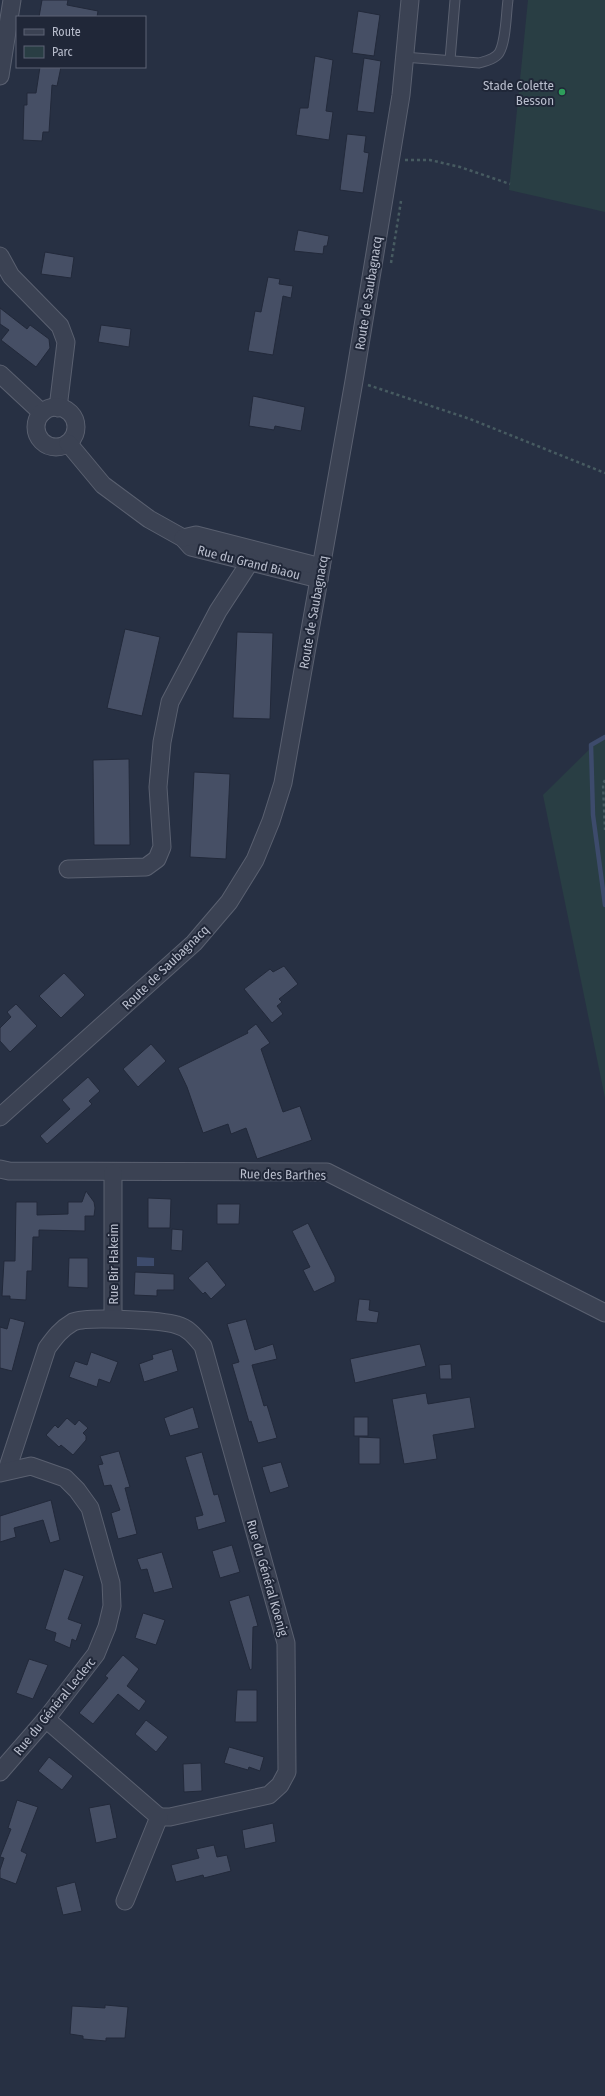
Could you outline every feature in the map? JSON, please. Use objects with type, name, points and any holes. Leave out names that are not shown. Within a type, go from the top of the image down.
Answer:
[{"type":"street","points":[[0,76],[12,0]]},
{"type":"street","name":"Route de Saubagnacq","points":[[0,1117],[194,943],[229,902],[255,860],[271,821],[283,783],[320,573],[364,382],[390,160],[401,95],[410,0]]},
{"type":"street","points":[[0,256],[12,276],[60,326],[66,342],[58,408]]},
{"type":"street","points":[[0,374],[42,413]]},
{"type":"street","points":[[52,408],[58,408],[70,413],[76,425],[73,438],[68,443],[56,448],[43,443],[36,432],[38,418],[42,413],[52,408]]},
{"type":"street","name":"Rue du Grand Biaou","points":[[68,443],[103,485],[149,519],[184,538],[191,547],[250,562],[320,573]]},
{"type":"street","name":"Rue du Grand Biaou","points":[[184,538],[196,535],[320,573]]},
{"type":"street","points":[[68,869],[146,866],[157,859],[162,847],[158,787],[159,772],[162,742],[170,702],[214,618],[250,562]]},
{"type":"street","name":"Rue des Barthes","points":[[0,1169],[9,1171],[113,1173],[326,1172],[605,1313]]},
{"type":"street","name":"Rue Bir Hakeim","points":[[4,1471],[48,1348],[57,1332],[74,1321],[113,1318],[113,1173]]},
{"type":"street","name":"Rue du Général Koenig","points":[[113,1318],[178,1325],[192,1332],[203,1346],[286,1643],[287,1772],[280,1785],[269,1795],[170,1817],[159,1817]]},
{"type":"street","name":"Rue du Général Leclerc","points":[[0,1772],[46,1718],[96,1654],[107,1627],[112,1606],[111,1583],[90,1508],[65,1478],[48,1470],[30,1466],[4,1471]]},
{"type":"street","points":[[46,1718],[159,1817],[125,1901]]},
{"type":"lane","points":[[450,60],[455,0]]},
{"type":"lane","points":[[404,56],[479,63],[491,60],[498,54],[502,44],[508,0]]},
{"type":"path","points":[[406,167],[408,152]]},
{"type":"path","points":[[390,160],[430,160],[460,167],[510,184]]},
{"type":"path","points":[[390,270],[402,196]]},
{"type":"path","points":[[364,382],[367,393]]},
{"type":"path","points":[[364,382],[470,419],[605,473]]},
{"type":"path","points":[[605,780],[602,784],[605,830]]},
{"type":"green space","name":"Stade Colette Besson","points":[[528,0],[605,0],[605,212],[509,190]]},
{"type":"green space","points":[[605,734],[605,1098],[543,795]]},
{"type":"water","points":[[137,1257],[154,1258],[154,1266],[137,1266]]},
{"type":"building","points":[[42,0],[68,0],[67,5],[98,11],[97,16],[39,16]]},
{"type":"building","points":[[358,11],[380,15],[374,56],[352,53]]},
{"type":"building","points":[[315,56],[333,60],[326,111],[333,112],[329,140],[296,135],[300,108],[308,108]]},
{"type":"building","points":[[364,58],[381,61],[374,113],[357,111]]},
{"type":"building","points":[[40,68],[61,68],[57,86],[52,85],[49,132],[43,132],[42,141],[23,140],[24,105],[27,105],[27,93],[36,93]]},
{"type":"building","points":[[347,134],[366,136],[364,152],[369,153],[363,193],[340,190]]},
{"type":"building","points":[[298,230],[329,236],[327,246],[324,246],[323,254],[294,251]]},
{"type":"building","points":[[45,252],[74,257],[71,278],[41,274]]},
{"type":"building","points":[[268,277],[280,279],[279,284],[293,286],[291,298],[283,296],[273,355],[248,351],[255,311],[261,312]]},
{"type":"building","points":[[0,308],[27,329],[30,325],[49,339],[50,348],[36,367],[1,340],[9,330],[0,324]]},
{"type":"building","points":[[101,325],[131,329],[129,347],[98,342]]},
{"type":"building","points":[[253,396],[305,407],[301,431],[275,426],[274,430],[249,426]]},
{"type":"building","points":[[125,629],[160,637],[142,716],[107,708]]},
{"type":"building","points":[[237,632],[273,633],[270,719],[233,718]]},
{"type":"building","points":[[129,759],[130,845],[94,845],[93,760]]},
{"type":"building","points":[[194,772],[230,774],[226,859],[190,857]]},
{"type":"building","points":[[284,966],[298,984],[279,999],[282,1002],[277,1006],[283,1014],[272,1023],[244,989],[270,969],[273,972]]},
{"type":"building","points":[[64,973],[85,995],[61,1018],[39,996]]},
{"type":"building","points":[[16,1004],[37,1026],[10,1052],[0,1041],[0,1028],[11,1017],[7,1012]]},
{"type":"building","points":[[256,1024],[270,1043],[261,1049],[283,1112],[300,1106],[312,1140],[257,1159],[246,1128],[231,1134],[228,1124],[203,1133],[187,1087],[178,1068],[248,1033],[247,1031]]},
{"type":"building","points":[[151,1044],[166,1061],[138,1087],[123,1069]]},
{"type":"building","points":[[88,1077],[100,1091],[89,1101],[92,1104],[47,1144],[40,1136],[70,1109],[62,1100]]},
{"type":"building","points":[[86,1191],[94,1202],[95,1208],[94,1216],[85,1216],[85,1231],[39,1230],[39,1237],[33,1237],[32,1271],[27,1271],[26,1300],[10,1299],[10,1296],[2,1296],[4,1261],[15,1261],[16,1202],[37,1202],[37,1215],[68,1214],[68,1202],[82,1202]]},
{"type":"building","points":[[148,1198],[171,1199],[170,1228],[148,1228]]},
{"type":"building","points":[[217,1204],[240,1204],[239,1224],[217,1224]]},
{"type":"building","points":[[308,1223],[335,1277],[335,1282],[314,1292],[303,1270],[310,1267],[292,1231]]},
{"type":"building","points":[[172,1229],[183,1230],[182,1251],[171,1250]]},
{"type":"building","points":[[69,1258],[88,1258],[88,1288],[68,1287]]},
{"type":"building","points":[[207,1261],[226,1285],[211,1299],[205,1292],[203,1294],[188,1278]]},
{"type":"building","points":[[135,1272],[174,1274],[174,1290],[157,1290],[157,1296],[134,1295]]},
{"type":"building","points":[[359,1299],[370,1300],[369,1310],[379,1312],[377,1323],[356,1321]]},
{"type":"building","points":[[10,1318],[25,1322],[12,1371],[0,1368],[0,1327],[7,1329]]},
{"type":"building","points":[[246,1319],[255,1350],[273,1344],[277,1359],[252,1365],[264,1406],[267,1405],[277,1438],[258,1443],[251,1421],[249,1422],[232,1364],[239,1362],[227,1324]]},
{"type":"building","points":[[420,1344],[426,1366],[355,1383],[350,1359]]},
{"type":"building","points":[[172,1349],[178,1371],[144,1382],[139,1364],[153,1359],[152,1355]]},
{"type":"building","points":[[91,1352],[118,1362],[110,1383],[99,1379],[97,1387],[69,1377],[75,1361],[87,1365]]},
{"type":"building","points":[[451,1364],[452,1379],[440,1379],[439,1365]]},
{"type":"building","points":[[426,1393],[428,1404],[470,1397],[475,1428],[433,1435],[437,1459],[404,1464],[392,1399]]},
{"type":"building","points":[[193,1407],[199,1428],[170,1436],[164,1418]]},
{"type":"building","points":[[354,1417],[368,1417],[368,1436],[354,1436]]},
{"type":"building","points":[[67,1418],[75,1425],[79,1420],[88,1428],[83,1433],[86,1436],[86,1440],[73,1455],[61,1445],[59,1447],[46,1435],[55,1425],[58,1428]]},
{"type":"building","points":[[359,1437],[380,1438],[380,1464],[359,1464]]},
{"type":"building","points":[[119,1451],[130,1487],[125,1488],[137,1534],[118,1539],[111,1513],[120,1510],[111,1485],[104,1486],[98,1465],[103,1464],[100,1456]]},
{"type":"building","points":[[202,1452],[214,1495],[218,1494],[226,1522],[198,1530],[195,1517],[203,1515],[185,1457]]},
{"type":"building","points":[[281,1462],[289,1487],[270,1493],[262,1467]]},
{"type":"building","points":[[51,1500],[60,1540],[50,1543],[43,1520],[14,1528],[16,1537],[0,1542],[0,1516]]},
{"type":"building","points":[[232,1545],[240,1572],[220,1578],[212,1551]]},
{"type":"building","points":[[162,1552],[173,1588],[154,1593],[147,1569],[141,1570],[137,1559]]},
{"type":"building","points":[[64,1569],[84,1576],[68,1619],[82,1624],[76,1641],[72,1639],[70,1648],[54,1641],[56,1633],[45,1629]]},
{"type":"building","points":[[249,1595],[258,1626],[253,1627],[252,1669],[250,1670],[229,1601]]},
{"type":"building","points":[[143,1613],[165,1620],[156,1645],[135,1638]]},
{"type":"building","points":[[123,1655],[139,1669],[127,1686],[146,1701],[139,1711],[118,1694],[93,1724],[79,1713],[108,1678],[105,1676]]},
{"type":"building","points":[[29,1659],[48,1665],[33,1699],[16,1693]]},
{"type":"building","points":[[237,1690],[257,1690],[257,1722],[235,1722]]},
{"type":"building","points":[[146,1720],[168,1737],[156,1752],[135,1734]]},
{"type":"building","points":[[229,1747],[264,1757],[260,1771],[249,1767],[248,1770],[224,1763]]},
{"type":"building","points":[[49,1757],[73,1776],[62,1790],[38,1771]]},
{"type":"building","points":[[201,1763],[202,1791],[184,1792],[183,1764]]},
{"type":"building","points":[[17,1800],[38,1807],[21,1851],[27,1854],[16,1884],[0,1878],[0,1870],[4,1858],[0,1857],[11,1829],[8,1828]]},
{"type":"building","points":[[110,1804],[117,1838],[96,1843],[89,1808]]},
{"type":"building","points":[[273,1823],[276,1842],[245,1849],[242,1830]]},
{"type":"building","points":[[214,1845],[217,1857],[227,1855],[231,1871],[204,1878],[203,1875],[176,1882],[171,1865],[199,1858],[196,1849]]},
{"type":"building","points":[[75,1882],[82,1911],[63,1915],[56,1887]]},
{"type":"building","points":[[105,2005],[128,2007],[125,2038],[106,2038],[106,2041],[83,2039],[83,2036],[70,2034],[72,2006],[105,2008]]},
{"type":"waterway","points":[[605,737],[591,745],[593,815],[605,905]]},
{"type":"place","name":"Stade Colette Besson","points":[[562,92]]}]
